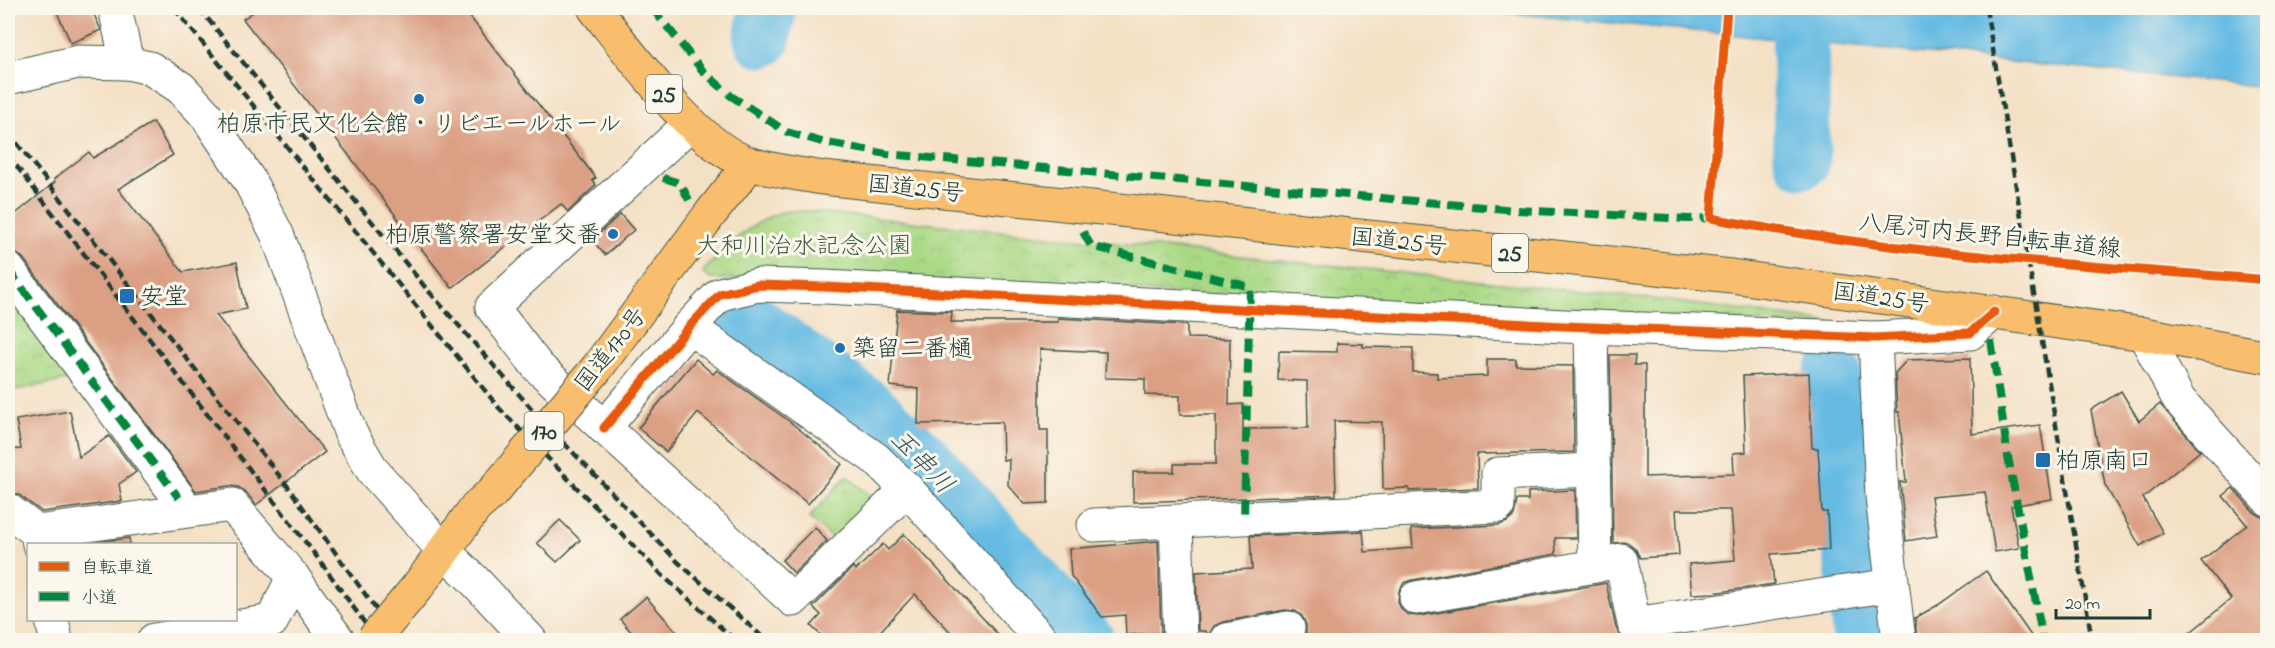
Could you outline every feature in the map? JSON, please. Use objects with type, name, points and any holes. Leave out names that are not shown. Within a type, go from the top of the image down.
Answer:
[{"type":"highway","name":"国道25号","points":[[594,8],[643,70],[691,123],[719,148],[750,164],[824,178],[1731,276],[2144,334],[2268,357]]},
{"type":"highway","name":"国道170号","points":[[373,640],[418,586],[476,507],[492,493],[597,369],[750,164]]},
{"type":"street","points":[[115,8],[127,63]]},
{"type":"street","points":[[8,78],[78,62],[127,63],[150,69],[181,88],[206,115],[249,180],[277,234],[351,434],[373,471],[444,551],[530,640]]},
{"type":"street","points":[[691,123],[492,307],[538,367],[793,600],[907,489]]},
{"type":"street","points":[[8,269],[179,498]]},
{"type":"street","points":[[604,428],[689,327],[720,294],[758,285],[1592,327],[1875,338],[1970,333],[1994,312]]},
{"type":"street","points":[[689,327],[876,459],[907,489],[1042,640]]},
{"type":"street","points":[[1592,327],[1595,566]]},
{"type":"street","points":[[2144,334],[2178,400],[2268,499]]},
{"type":"street","points":[[1875,338],[1882,497],[1899,640]]},
{"type":"street","points":[[1094,525],[1498,506],[1498,474],[1594,470]]},
{"type":"street","points":[[8,510],[38,538],[232,505],[293,577],[338,640]]},
{"type":"street","points":[[1176,522],[1180,640]]},
{"type":"street","points":[[1416,598],[1621,560],[1634,624],[1692,628],[1826,596],[1891,585]]},
{"type":"street","points":[[154,640],[267,631],[293,577]]},
{"type":"street","points":[[1227,640],[1288,628]]},
{"type":"green space","name":"大和川治水記念公園","points":[[807,211],[1663,300],[1872,328],[865,278],[711,279],[702,273],[728,246],[757,224],[782,212]]},
{"type":"green space","points":[[8,290],[73,379],[10,391]]},
{"type":"green space","points":[[847,476],[873,499],[835,541],[809,518]]},
{"type":"water","points":[[1459,8],[2267,8],[2267,87]]},
{"type":"building","points":[[55,8],[91,8],[101,30],[71,43]]},
{"type":"building","name":"柏原市民文化会館・リビエールホール","points":[[259,8],[463,8],[596,178],[592,180],[596,185],[568,212],[561,204],[452,288],[243,19]]},
{"type":"building","points":[[153,122],[173,155],[118,189],[183,272],[237,262],[246,309],[216,315],[325,452],[256,505],[246,492],[238,487],[229,486],[196,491],[23,258],[12,251],[8,245],[8,220],[55,182],[54,179],[89,152],[93,158]]},
{"type":"building","name":"柏原警察署安堂交番","points":[[620,214],[634,230],[605,255],[592,240]]},
{"type":"building","points":[[897,310],[952,312],[951,322],[1058,322],[1058,318],[1187,325],[1187,338],[1230,339],[1229,405],[1243,404],[1243,429],[1308,428],[1307,381],[1278,380],[1279,351],[1337,352],[1337,343],[1363,344],[1363,347],[1413,348],[1413,372],[1437,373],[1437,378],[1487,376],[1487,359],[1516,359],[1516,365],[1573,366],[1574,452],[1477,454],[1478,488],[1409,491],[1409,488],[1383,489],[1382,422],[1334,421],[1336,495],[1133,502],[1133,472],[1174,472],[1174,464],[1216,464],[1216,415],[1180,415],[1180,396],[1145,395],[1145,379],[1105,378],[1106,352],[1040,349],[1040,430],[1048,430],[1048,503],[1025,504],[1008,485],[1009,459],[1003,460],[1002,422],[918,424],[919,389],[890,386]]},
{"type":"building","points":[[1610,355],[1635,355],[1634,365],[1645,365],[1645,477],[1734,474],[1733,453],[1746,452],[1743,376],[1809,373],[1812,448],[1818,448],[1822,512],[1827,512],[1829,550],[1771,554],[1774,584],[1692,594],[1689,564],[1735,560],[1731,510],[1676,510],[1679,555],[1640,558],[1635,548],[1627,542],[1613,543]]},
{"type":"building","points":[[1970,358],[1972,434],[2040,425],[2052,499],[2011,506],[2019,548],[1995,552],[1985,492],[1931,497],[1937,536],[1906,541],[1900,482],[1906,482],[1899,412],[1897,412],[1895,373],[1907,360]]},
{"type":"building","points":[[696,359],[713,374],[717,370],[789,421],[842,464],[808,504],[698,413],[666,452],[638,428]]},
{"type":"building","points":[[2121,391],[2139,421],[2160,404],[2200,451],[2143,498],[2163,533],[2140,546],[2105,485],[2091,410]]},
{"type":"building","points":[[70,411],[79,457],[109,436],[136,472],[119,484],[122,501],[42,512],[19,495],[8,492],[8,450],[21,449],[16,420]]},
{"type":"building","points":[[2233,488],[2254,512],[2262,517],[2268,517],[2268,640],[2181,640],[2231,599],[2201,561],[2247,525],[2223,496]]},
{"type":"building","points":[[1575,490],[1576,538],[1555,538],[1556,554],[1413,580],[1404,583],[1399,591],[1398,602],[1402,610],[1409,615],[1419,616],[1606,583],[1616,628],[1624,640],[1302,640],[1306,633],[1306,625],[1302,616],[1295,611],[1285,610],[1223,622],[1214,626],[1209,640],[1206,631],[1198,631],[1196,572],[1252,569],[1250,536],[1363,531],[1365,552],[1413,548],[1411,529],[1499,525],[1514,516],[1517,500],[1528,500],[1528,492]]},
{"type":"building","points":[[560,520],[580,540],[557,562],[537,543]]},
{"type":"building","points":[[815,527],[827,541],[794,573],[782,560]]},
{"type":"building","points":[[904,534],[1003,640],[958,640],[915,594],[872,640],[826,640],[811,626],[821,615],[813,607],[853,567],[856,570],[883,544],[888,550]]},
{"type":"building","points":[[129,538],[130,543],[91,543]]},
{"type":"building","points":[[1158,541],[1161,633],[1126,635],[1125,615],[1102,617],[1071,576],[1069,549]]},
{"type":"building","points":[[1986,571],[2034,640],[1917,640],[1915,618],[1938,605]]},
{"type":"building","points":[[646,597],[684,640],[638,640],[620,619]]},
{"type":"waterway","name":"玉串川","points":[[762,39],[768,8]]},
{"type":"waterway","points":[[1800,8],[1802,160]]},
{"type":"waterway","name":"玉串川","points":[[735,309],[871,410],[924,460],[1086,640]]},
{"type":"waterway","points":[[1833,373],[1861,640]]},
{"type":"railway","points":[[174,8],[500,409],[662,575],[735,640]]},
{"type":"railway","points":[[199,8],[425,287],[538,416],[678,562],[766,640]]},
{"type":"railway","points":[[1986,8],[2092,640]]},
{"type":"railway","points":[[8,132],[289,488],[398,640]]},
{"type":"railway","points":[[8,155],[320,561],[377,640]]},
{"type":"marked path","points":[[652,8],[703,71],[731,96],[787,132],[822,142],[887,154],[1516,210],[1689,219],[1711,218]]},
{"type":"marked path","points":[[663,178],[680,183],[689,200]]},
{"type":"marked path","points":[[1083,232],[1091,246],[1250,287],[1244,518]]},
{"type":"marked path","points":[[8,269],[179,498]]},
{"type":"marked path","points":[[1991,340],[2008,457],[2043,640]]},
{"type":"cycle path","name":"八尾河内長野自転車道線","points":[[1727,8],[1711,218],[1849,241],[1988,257],[2268,280]]},
{"type":"cycle path","points":[[604,428],[689,327],[720,294],[758,285],[1564,326],[1875,338],[1970,333],[1994,312]]},
{"type":"place","name":"柏原市民文化会館・リビエールホール","points":[[419,99]]},
{"type":"place","name":"柏原警察署安堂交番","points":[[613,234]]},
{"type":"place","name":"安堂","points":[[127,296]]},
{"type":"place","name":"築留二番樋","points":[[840,348]]},
{"type":"place","name":"柏原南口","points":[[2043,460]]}]
